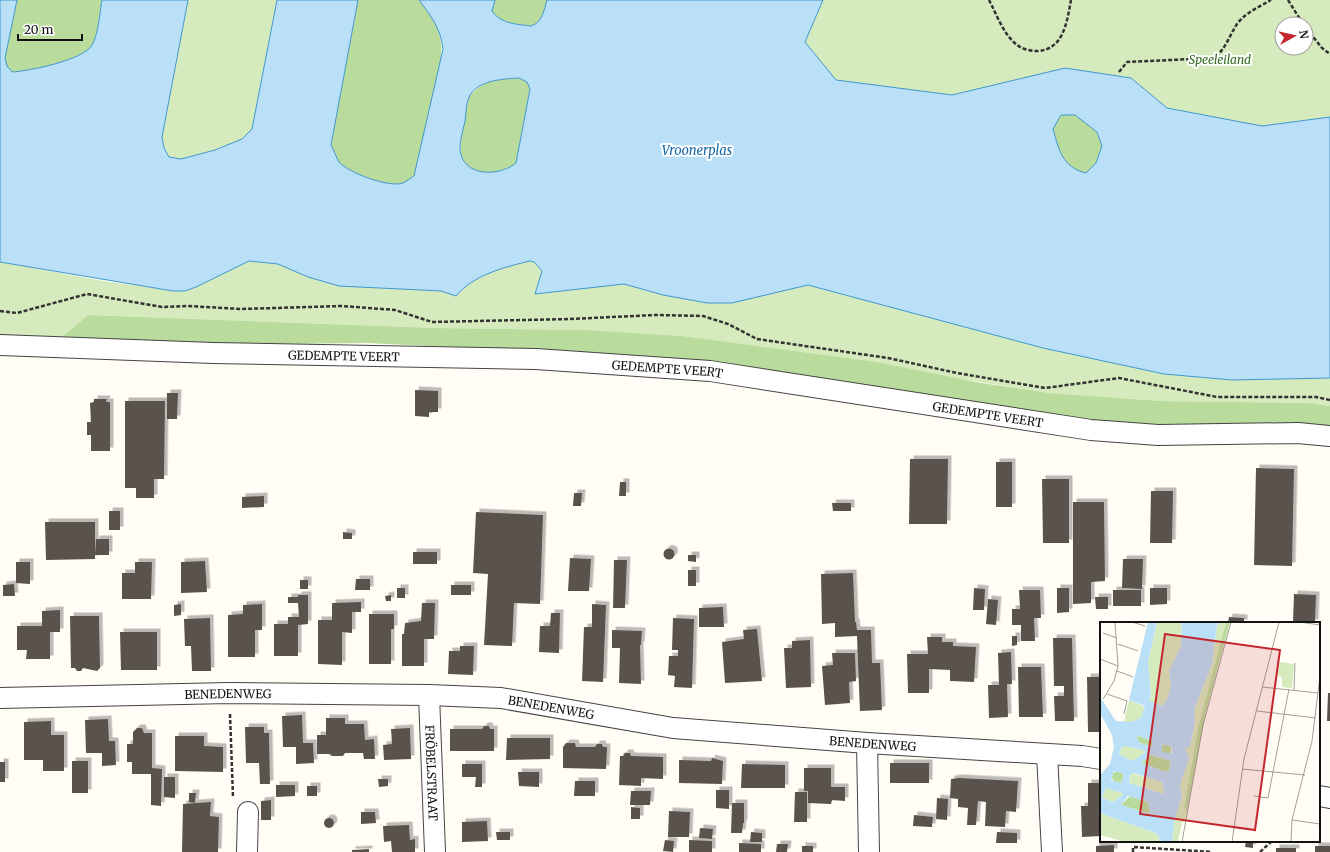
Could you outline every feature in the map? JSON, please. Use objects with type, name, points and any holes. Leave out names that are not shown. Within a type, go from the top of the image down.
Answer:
[{"type":"street","name":"GEDEMPTE VEERT","points":[[0,345],[205,353],[544,360],[710,371],[1091,430],[1158,435],[1290,433],[1330,436]]},
{"type":"street","name":"BENEDENWEG","points":[[0,698],[229,693],[429,695],[501,698],[673,728],[1100,759]]},
{"type":"street","name":"FRÖBELSTRAAT","points":[[429,695],[435,852]]},
{"type":"street","points":[[867,743],[869,852]]},
{"type":"street","points":[[1048,754],[1052,852]]},
{"type":"street","points":[[1320,796],[1330,798]]},
{"type":"street","points":[[247,852],[248,812]]},
{"type":"path","points":[[989,0],[1004,29],[1017,45],[1034,51],[1045,51],[1056,46],[1067,20],[1071,0]]},
{"type":"path","points":[[1119,72],[1127,62],[1197,60],[1214,58],[1223,51],[1238,24],[1245,16],[1271,0]]},
{"type":"path","points":[[1288,0],[1299,16]]},
{"type":"path","points":[[1314,38],[1322,48],[1330,54]]},
{"type":"path","points":[[0,311],[17,313],[87,294],[162,307],[188,306],[240,309],[342,306],[395,310],[432,322],[570,319],[655,315],[703,316],[728,324],[757,339],[888,358],[1045,388],[1119,378],[1217,397],[1316,397],[1330,400]]},
{"type":"path","points":[[229,693],[233,802],[248,812]]},
{"type":"path","points":[[1260,852],[1271,842]]},
{"type":"path","points":[[1133,852],[1133,847],[1212,852]]},
{"type":"green space","points":[[17,0],[102,0],[97,30],[92,45],[79,55],[68,60],[43,67],[12,72],[7,66],[5,58]]},
{"type":"green space","points":[[188,0],[277,0],[252,129],[242,139],[215,150],[181,159],[169,157],[164,148],[162,137]]},
{"type":"green space","points":[[358,0],[419,0],[435,23],[440,38],[440,66],[414,176],[403,183],[397,184],[379,181],[351,171],[339,162],[331,145]]},
{"type":"green space","points":[[495,0],[547,0],[544,12],[540,19],[531,26],[509,23],[500,19],[492,11]]},
{"type":"green space","name":"Speeleiland","points":[[823,0],[1330,0],[1330,117],[1262,126],[1167,108],[1131,78],[1065,68],[952,95],[835,80],[805,42]]},
{"type":"green space","points":[[519,78],[527,82],[530,89],[516,163],[510,167],[494,172],[478,171],[471,168],[461,155],[463,126],[469,97],[482,85],[487,83],[497,80]]},
{"type":"green space","points":[[1061,115],[1075,115],[1097,132],[1102,146],[1096,163],[1086,173],[1071,167],[1059,151],[1053,129]]},
{"type":"green space","points":[[249,261],[278,264],[308,277],[441,291],[456,296],[480,277],[500,269],[530,261],[534,262],[542,271],[536,294],[624,284],[663,295],[707,303],[808,285],[1043,348],[1164,374],[1232,380],[1330,378],[1330,406],[1310,403],[1161,401],[1050,393],[682,336],[589,330],[436,328],[88,315],[61,338],[0,337],[0,262],[109,282],[185,291]]},
{"type":"green space","points":[[88,315],[436,328],[589,330],[682,336],[876,362],[981,383],[1050,393],[1161,401],[1310,403],[1330,406],[1330,430],[1284,423],[1234,426],[1153,427],[1089,422],[537,351],[366,343],[202,345],[61,338]]},
{"type":"water","name":"Vroonerplas","points":[[0,0],[17,0],[5,58],[7,66],[12,72],[55,64],[68,60],[87,50],[92,45],[96,36],[102,0],[188,0],[162,137],[164,148],[169,157],[181,159],[215,150],[242,139],[252,129],[277,0],[358,0],[331,145],[339,162],[351,171],[379,181],[397,184],[403,183],[414,176],[443,49],[438,29],[419,0],[495,0],[492,11],[500,19],[509,23],[531,26],[540,19],[544,12],[547,0],[823,0],[805,42],[836,80],[952,95],[1065,68],[1131,78],[1167,108],[1262,126],[1330,117],[1330,378],[1232,380],[1164,374],[1043,348],[808,285],[732,303],[707,303],[663,295],[624,284],[535,294],[542,271],[534,262],[530,261],[500,269],[480,277],[456,296],[441,291],[339,286],[308,277],[278,264],[249,261],[196,287],[185,291],[173,291],[0,262]],"holes":[[[519,78],[527,82],[530,89],[516,163],[510,167],[494,172],[478,171],[471,168],[465,162],[460,151],[469,97],[473,91],[484,84],[498,80]],[[1061,115],[1075,115],[1097,132],[1102,146],[1096,163],[1086,173],[1072,167],[1060,151],[1053,129]]]},
{"type":"building","points":[[415,390],[438,391],[438,412],[429,412],[429,417],[415,416]]},
{"type":"building","points":[[167,393],[178,393],[177,419],[167,419]]},
{"type":"building","points":[[94,399],[107,399],[106,402],[110,402],[110,451],[91,451],[91,435],[87,435],[87,422],[91,422],[90,403],[94,402]]},
{"type":"building","points":[[125,401],[165,401],[164,479],[154,479],[154,498],[136,498],[136,488],[125,488]]},
{"type":"building","points":[[910,459],[948,459],[947,524],[909,524]]},
{"type":"building","points":[[996,462],[1012,462],[1012,507],[996,507]]},
{"type":"building","points":[[1256,468],[1294,469],[1292,566],[1254,565]]},
{"type":"building","points":[[1042,479],[1069,479],[1069,543],[1043,543]]},
{"type":"building","points":[[620,482],[626,482],[626,496],[619,496]]},
{"type":"building","points":[[1151,491],[1173,491],[1172,543],[1150,543]]},
{"type":"building","points":[[574,493],[582,493],[581,506],[573,506]]},
{"type":"building","points":[[264,496],[264,507],[242,508],[242,497]]},
{"type":"building","points":[[1073,502],[1104,502],[1105,581],[1091,582],[1091,603],[1073,604]]},
{"type":"building","points":[[832,503],[851,503],[851,511],[833,511]]},
{"type":"building","points":[[109,511],[120,511],[120,530],[109,530]]},
{"type":"building","points":[[476,512],[543,515],[540,604],[514,603],[512,646],[484,645],[488,574],[473,573]]},
{"type":"building","points":[[45,522],[95,522],[95,559],[46,560]]},
{"type":"building","points":[[343,532],[352,533],[352,539],[343,539]]},
{"type":"building","points":[[96,539],[109,539],[109,555],[95,555]]},
{"type":"building","points":[[669,548],[673,550],[675,554],[673,558],[669,560],[665,558],[663,554],[665,550]]},
{"type":"building","points":[[413,552],[437,552],[437,564],[413,564]]},
{"type":"building","points":[[688,555],[696,555],[696,562],[688,561]]},
{"type":"building","points":[[570,558],[591,559],[589,591],[568,591]]},
{"type":"building","points":[[1123,559],[1143,559],[1142,589],[1122,588]]},
{"type":"building","points":[[614,560],[627,560],[625,608],[613,608]]},
{"type":"building","points":[[205,561],[207,592],[181,593],[181,562]]},
{"type":"building","points":[[16,562],[30,562],[30,584],[16,583]]},
{"type":"building","points":[[135,562],[152,562],[151,599],[122,599],[122,573],[135,573]]},
{"type":"building","points":[[688,570],[696,570],[696,586],[688,586]]},
{"type":"building","points":[[853,573],[855,622],[857,630],[871,630],[872,663],[858,663],[857,636],[835,637],[835,623],[822,624],[821,574]]},
{"type":"building","points":[[356,579],[370,579],[370,590],[355,590]]},
{"type":"building","points":[[300,580],[308,580],[308,589],[300,589]]},
{"type":"building","points":[[14,584],[15,596],[3,596],[3,585]]},
{"type":"building","points":[[451,585],[471,585],[471,595],[451,595]]},
{"type":"building","points":[[397,588],[405,588],[405,598],[397,598]]},
{"type":"building","points":[[974,588],[985,589],[984,610],[973,610]]},
{"type":"building","points":[[1057,588],[1069,588],[1069,612],[1057,613]]},
{"type":"building","points":[[1150,588],[1167,588],[1167,604],[1150,605]]},
{"type":"building","points":[[1019,590],[1040,590],[1041,618],[1034,618],[1035,641],[1021,641],[1021,625],[1012,625],[1012,609],[1020,609]]},
{"type":"building","points":[[1113,590],[1141,590],[1141,606],[1113,606]]},
{"type":"building","points":[[1294,594],[1316,595],[1315,622],[1293,622]]},
{"type":"building","points":[[298,595],[308,595],[308,624],[298,625],[298,656],[274,656],[274,624],[288,624],[288,617],[299,617],[298,603],[288,603],[288,597],[298,597]]},
{"type":"building","points":[[391,595],[391,601],[386,601],[385,596]]},
{"type":"building","points":[[1095,597],[1108,597],[1108,609],[1096,609]]},
{"type":"building","points":[[988,599],[998,600],[996,625],[986,624]]},
{"type":"building","points":[[361,602],[361,612],[352,612],[352,633],[342,632],[342,665],[318,664],[318,620],[332,620],[332,603]]},
{"type":"building","points":[[422,603],[435,603],[434,639],[424,639],[424,666],[402,666],[402,634],[404,634],[405,623],[421,621]]},
{"type":"building","points":[[181,604],[181,615],[174,616],[174,605]]},
{"type":"building","points":[[262,604],[262,630],[255,630],[255,657],[228,657],[228,615],[243,614],[243,605]]},
{"type":"building","points":[[592,604],[606,605],[603,682],[582,681],[584,627],[592,627]]},
{"type":"building","points":[[723,607],[724,627],[699,627],[699,608]]},
{"type":"building","points":[[60,610],[60,632],[50,632],[50,659],[26,659],[27,650],[17,650],[17,626],[42,626],[42,611]]},
{"type":"building","points":[[551,613],[560,613],[559,653],[539,652],[540,626],[550,626]]},
{"type":"building","points":[[369,614],[394,614],[394,629],[391,629],[391,664],[369,664]]},
{"type":"building","points":[[70,616],[99,616],[100,668],[97,671],[83,668],[81,671],[77,671],[75,668],[71,668]]},
{"type":"building","points":[[1229,617],[1244,618],[1244,622],[1228,622]]},
{"type":"building","points":[[210,618],[211,671],[192,671],[191,646],[185,646],[184,619]]},
{"type":"building","points":[[673,618],[694,619],[692,688],[674,687],[675,676],[668,675],[669,656],[678,656],[678,650],[672,650]]},
{"type":"building","points":[[757,629],[762,681],[725,683],[722,642],[744,639],[743,630]]},
{"type":"building","points":[[612,630],[642,631],[640,645],[641,684],[619,683],[620,648],[612,648]]},
{"type":"building","points":[[120,632],[157,632],[157,670],[121,670]]},
{"type":"building","points":[[1012,636],[1017,636],[1017,645],[1012,646]]},
{"type":"building","points":[[927,637],[942,637],[942,642],[953,642],[953,646],[976,647],[974,682],[950,681],[950,670],[929,669],[929,693],[908,693],[907,654],[928,654]]},
{"type":"building","points":[[1053,638],[1072,638],[1074,721],[1055,721],[1054,696],[1064,696],[1064,686],[1054,686]]},
{"type":"building","points":[[810,640],[811,687],[786,688],[784,648],[792,648],[792,641]]},
{"type":"building","points":[[460,646],[474,646],[473,675],[448,674],[449,651],[460,651]]},
{"type":"building","points":[[1011,652],[1012,684],[1007,684],[1008,717],[989,718],[988,685],[999,685],[998,653]]},
{"type":"building","points":[[832,653],[855,653],[856,681],[849,682],[850,703],[825,705],[822,666],[833,665]]},
{"type":"building","points":[[858,663],[880,663],[882,710],[860,711]]},
{"type":"building","points":[[1018,667],[1041,667],[1043,717],[1019,717]]},
{"type":"building","points":[[1087,677],[1100,677],[1100,732],[1088,732]]},
{"type":"building","points":[[1328,693],[1330,693],[1330,721],[1327,721]]},
{"type":"building","points":[[302,715],[303,743],[313,743],[314,763],[296,764],[296,747],[283,747],[282,716]]},
{"type":"building","points":[[326,718],[345,718],[345,724],[364,724],[365,740],[374,739],[375,759],[364,759],[363,753],[345,753],[343,756],[317,754],[317,735],[326,735]]},
{"type":"building","points":[[108,719],[109,741],[115,741],[116,765],[102,766],[102,753],[86,753],[85,720]]},
{"type":"building","points":[[51,721],[51,735],[64,735],[64,771],[43,771],[43,760],[24,760],[24,722]]},
{"type":"building","points":[[484,726],[489,726],[490,729],[494,729],[494,751],[450,751],[450,729],[482,729]]},
{"type":"building","points":[[245,727],[264,727],[264,733],[269,733],[270,784],[260,784],[259,763],[246,763]]},
{"type":"building","points":[[137,728],[142,728],[144,733],[152,733],[152,768],[162,769],[161,806],[151,805],[151,774],[132,774],[132,762],[127,762],[127,744],[133,744],[133,732]]},
{"type":"building","points":[[410,728],[411,759],[384,760],[383,745],[392,744],[391,729]]},
{"type":"building","points":[[175,736],[204,736],[204,746],[223,747],[223,772],[175,771]]},
{"type":"building","points":[[507,738],[550,738],[550,759],[506,760]]},
{"type":"building","points":[[566,743],[575,743],[576,747],[595,747],[597,744],[602,744],[603,747],[607,747],[606,769],[563,768],[563,747]]},
{"type":"building","points":[[625,753],[630,753],[631,756],[663,757],[663,779],[641,778],[641,786],[619,785],[620,756],[623,756]]},
{"type":"building","points":[[712,758],[723,761],[722,784],[679,783],[679,760],[711,761]]},
{"type":"building","points":[[72,761],[88,761],[88,793],[72,793]]},
{"type":"building","points":[[0,762],[5,762],[5,782],[0,782]]},
{"type":"building","points":[[890,763],[929,763],[929,783],[890,783]]},
{"type":"building","points":[[462,764],[482,764],[482,787],[475,787],[476,777],[462,777]]},
{"type":"building","points":[[742,764],[785,765],[785,788],[741,788]]},
{"type":"building","points":[[804,768],[831,768],[831,787],[845,787],[845,801],[832,800],[831,804],[808,803],[808,791],[804,791]]},
{"type":"building","points":[[518,772],[539,772],[539,787],[519,786]]},
{"type":"building","points":[[164,777],[175,777],[175,798],[164,797]]},
{"type":"building","points":[[959,778],[1018,781],[1016,812],[1006,811],[1005,827],[985,826],[986,802],[978,801],[976,825],[967,825],[968,808],[958,807],[958,799],[950,798],[951,779]]},
{"type":"building","points":[[378,779],[388,779],[388,786],[379,787]]},
{"type":"building","points":[[575,781],[595,781],[595,796],[574,796]]},
{"type":"building","points":[[1088,783],[1100,783],[1100,836],[1082,837],[1081,806],[1088,806]]},
{"type":"building","points":[[276,785],[295,785],[295,796],[276,797]]},
{"type":"building","points":[[307,786],[317,786],[317,796],[307,796]]},
{"type":"building","points":[[716,790],[729,790],[729,809],[716,808]]},
{"type":"building","points":[[631,791],[651,791],[650,805],[630,805]]},
{"type":"building","points":[[795,792],[807,792],[807,822],[794,822]]},
{"type":"building","points":[[189,793],[196,793],[195,803],[189,802]]},
{"type":"building","points":[[937,798],[948,799],[947,820],[936,819]]},
{"type":"building","points":[[271,800],[271,820],[261,820],[261,801]]},
{"type":"building","points":[[211,802],[210,816],[219,817],[218,852],[182,852],[183,804]]},
{"type":"building","points":[[732,803],[744,803],[744,823],[742,833],[731,833]]},
{"type":"building","points":[[631,807],[640,808],[640,819],[631,819]]},
{"type":"building","points":[[669,811],[690,812],[689,837],[668,837]]},
{"type":"building","points":[[361,812],[375,812],[376,823],[361,824]]},
{"type":"building","points":[[914,815],[933,817],[932,827],[913,826]]},
{"type":"building","points":[[329,818],[334,823],[329,828],[324,823]]},
{"type":"building","points":[[487,821],[488,841],[462,842],[462,822]]},
{"type":"building","points":[[409,825],[410,840],[415,839],[415,852],[392,852],[391,841],[384,842],[383,826]]},
{"type":"building","points":[[700,828],[713,829],[712,839],[699,838]]},
{"type":"building","points":[[496,832],[510,832],[510,840],[497,840]]},
{"type":"building","points":[[751,832],[762,833],[762,842],[750,842]]},
{"type":"building","points":[[997,832],[1017,833],[1017,843],[996,843]]},
{"type":"building","points":[[665,840],[674,841],[673,852],[663,851]]},
{"type":"building","points":[[689,840],[712,841],[712,852],[689,852]]},
{"type":"building","points":[[1246,842],[1253,842],[1253,848],[1245,847]]},
{"type":"building","points":[[739,843],[761,844],[761,852],[739,852]]},
{"type":"building","points":[[777,844],[788,844],[787,852],[776,852]]},
{"type":"building","points":[[1114,845],[1114,852],[1096,852],[1096,846]]},
{"type":"building","points":[[802,846],[813,846],[813,852],[802,852]]},
{"type":"building","points":[[1315,846],[1330,846],[1330,852],[1315,852]]},
{"type":"building","points":[[1276,848],[1296,848],[1296,852],[1276,852]]},
{"type":"building","points":[[369,849],[369,852],[352,852],[352,850]]}]
